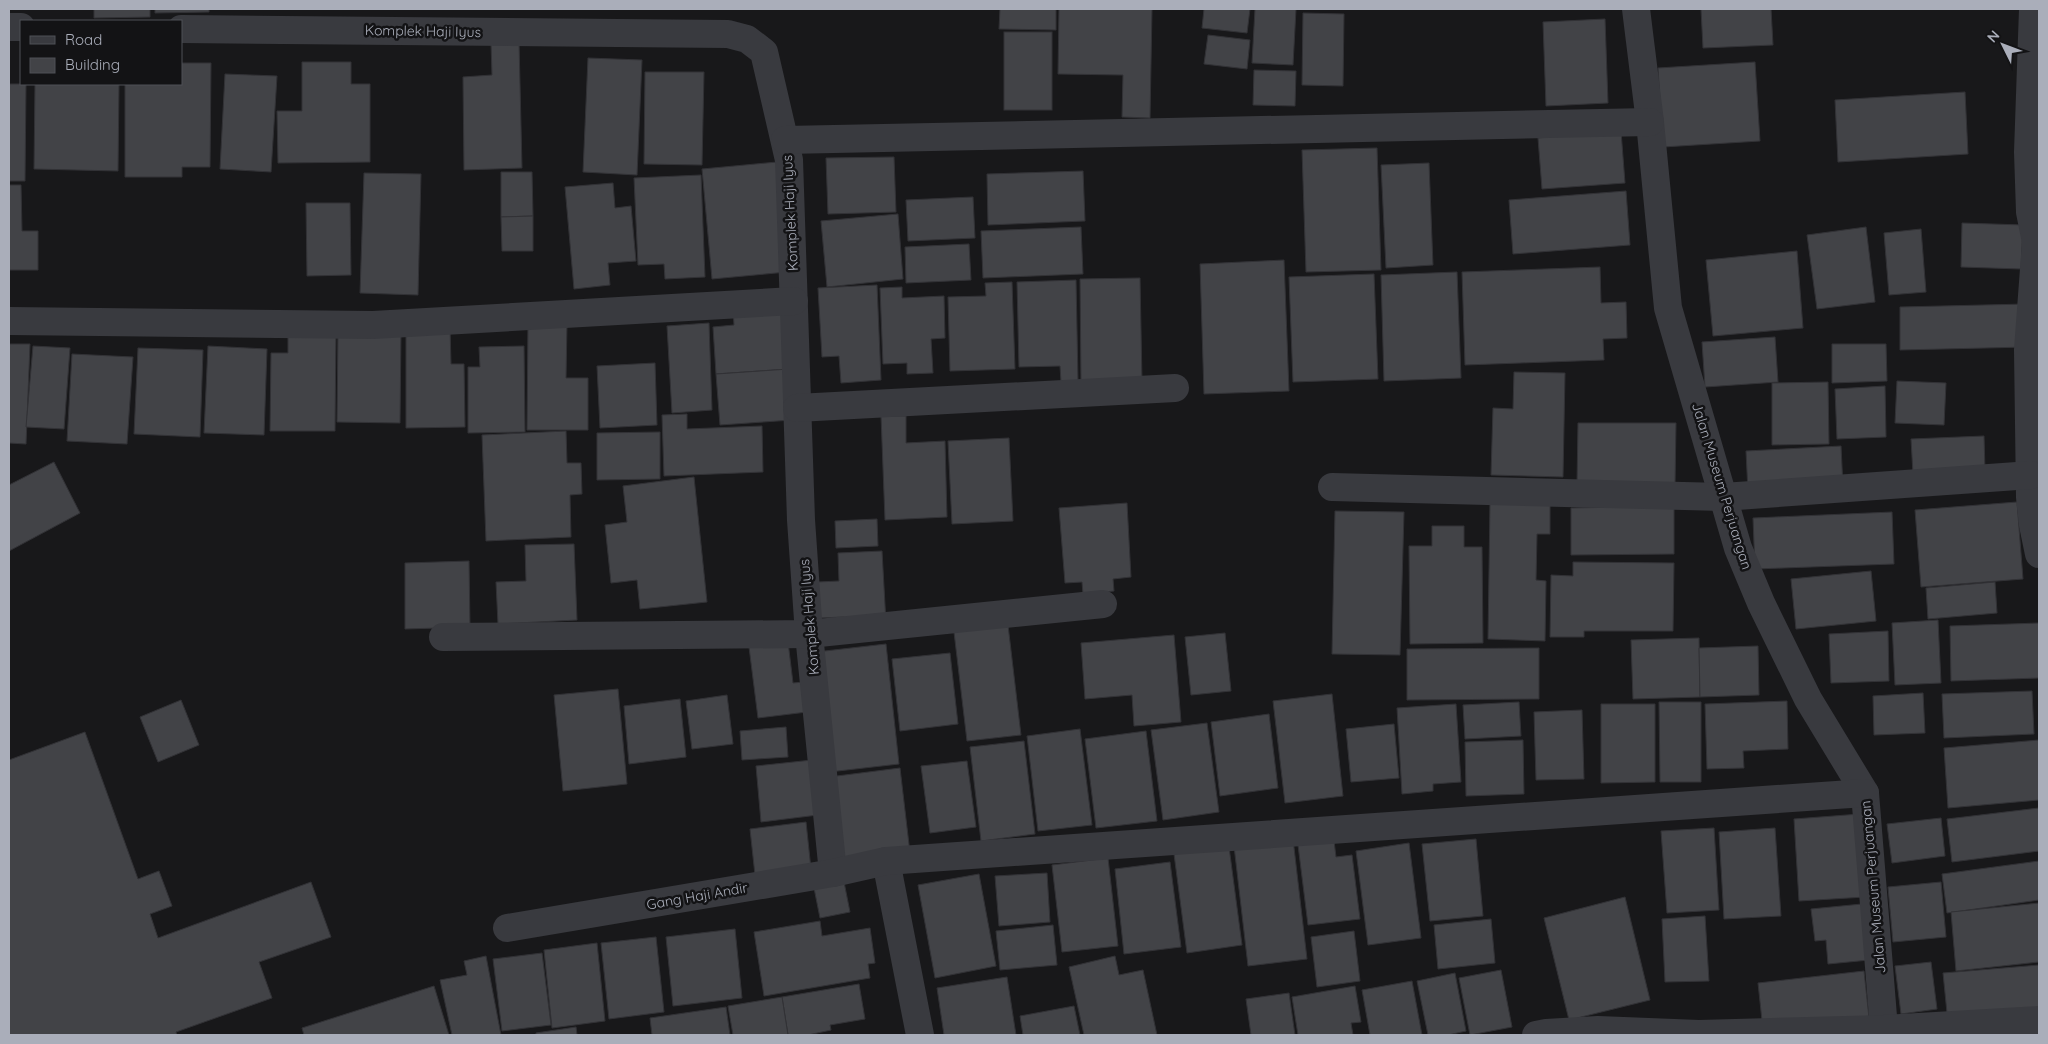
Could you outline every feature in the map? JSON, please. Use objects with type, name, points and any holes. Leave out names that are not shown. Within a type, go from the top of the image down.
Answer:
[{"type":"street","name":"Jalan Museum Perjuangan","points":[[1636,9],[1650,122],[1668,308],[1738,548],[1761,603],[1808,699],[1865,793],[1884,1029]]},
{"type":"street","points":[[2033,9],[2028,152],[2030,212],[2036,242],[2028,350],[2030,497],[2039,554]]},
{"type":"street","name":"Komplek Haji Iyus","points":[[182,29],[728,34],[747,39],[764,52],[789,160],[801,520],[809,634],[833,872]]},
{"type":"street","points":[[785,140],[1650,122]]},
{"type":"street","points":[[9,321],[373,325],[794,301]]},
{"type":"street","points":[[797,408],[1175,388]]},
{"type":"street","points":[[1332,487],[1723,497],[2031,475]]},
{"type":"street","points":[[443,637],[809,634],[1103,604]]},
{"type":"street","name":"Gang Haji Andir","points":[[507,928],[833,872],[886,861],[1865,793]]},
{"type":"street","points":[[886,861],[920,1035]]},
{"type":"street","points":[[1536,1035],[1598,1030],[1699,1034],[1884,1029],[2039,1020]]},
{"type":"building","points":[[94,9],[150,9],[150,17],[94,18]]},
{"type":"building","points":[[155,9],[209,9],[209,12],[155,13]]},
{"type":"building","points":[[1000,9],[1056,9],[1056,30],[999,29]]},
{"type":"building","points":[[1059,9],[1152,9],[1150,118],[1122,117],[1123,75],[1058,74]]},
{"type":"building","points":[[1204,9],[1250,9],[1247,33],[1202,28]]},
{"type":"building","points":[[1255,9],[1296,9],[1293,65],[1252,63]]},
{"type":"building","points":[[1701,9],[1771,9],[1773,45],[1703,48]]},
{"type":"building","points":[[1303,13],[1344,14],[1343,86],[1302,85]]},
{"type":"building","points":[[1605,19],[1608,103],[1546,106],[1543,22]]},
{"type":"building","points":[[1004,32],[1052,32],[1052,110],[1004,110]]},
{"type":"building","points":[[1208,35],[1250,40],[1247,69],[1204,64]]},
{"type":"building","points":[[519,42],[522,168],[464,170],[463,77],[492,75],[491,43]]},
{"type":"building","points":[[588,58],[642,60],[637,175],[583,172]]},
{"type":"building","points":[[302,62],[351,62],[351,84],[370,84],[370,162],[278,163],[277,111],[302,111]]},
{"type":"building","points":[[1755,62],[1760,141],[1663,147],[1658,68]]},
{"type":"building","points":[[182,63],[211,63],[210,167],[182,167],[182,177],[125,177],[125,85],[182,85]]},
{"type":"building","points":[[1254,70],[1296,71],[1295,106],[1253,105]]},
{"type":"building","points":[[645,72],[704,72],[702,165],[644,164]]},
{"type":"building","points":[[225,74],[277,76],[271,172],[220,169]]},
{"type":"building","points":[[9,84],[20,84],[26,85],[25,181],[9,181]]},
{"type":"building","points":[[35,85],[119,85],[118,171],[34,169]]},
{"type":"building","points":[[1965,92],[1968,154],[1838,162],[1835,100]]},
{"type":"building","points":[[1621,131],[1625,183],[1542,189],[1538,138]]},
{"type":"building","points":[[1377,148],[1381,270],[1306,272],[1302,150]]},
{"type":"building","points":[[894,157],[896,212],[828,214],[826,158]]},
{"type":"building","points":[[777,162],[787,272],[712,279],[702,169]]},
{"type":"building","points":[[1429,163],[1433,265],[1386,268],[1381,165]]},
{"type":"building","points":[[1083,171],[1085,221],[988,225],[987,174]]},
{"type":"building","points":[[501,172],[532,172],[533,216],[501,217]]},
{"type":"building","points":[[364,173],[421,174],[418,295],[360,293]]},
{"type":"building","points":[[701,175],[705,277],[665,279],[664,264],[638,265],[634,178]]},
{"type":"building","points":[[613,183],[615,208],[631,206],[636,261],[608,263],[610,285],[574,289],[565,187]]},
{"type":"building","points":[[9,185],[21,185],[22,231],[38,231],[38,270],[9,270]]},
{"type":"building","points":[[1626,191],[1630,245],[1513,254],[1509,200]]},
{"type":"building","points":[[973,197],[975,238],[908,241],[906,200]]},
{"type":"building","points":[[306,203],[350,203],[351,275],[307,276]]},
{"type":"building","points":[[898,214],[903,279],[827,287],[821,221]]},
{"type":"building","points":[[533,216],[533,251],[502,251],[501,217]]},
{"type":"building","points":[[1962,223],[2023,225],[2021,269],[1961,267]]},
{"type":"building","points":[[1081,227],[1083,274],[983,278],[981,231]]},
{"type":"building","points":[[1866,227],[1875,302],[1817,309],[1807,235]]},
{"type":"building","points":[[1921,229],[1926,292],[1889,295],[1884,233]]},
{"type":"building","points":[[969,244],[971,280],[906,283],[905,247]]},
{"type":"building","points":[[1797,251],[1803,328],[1713,336],[1706,260]]},
{"type":"building","points":[[1284,260],[1289,391],[1204,394],[1200,264]]},
{"type":"building","points":[[1600,267],[1601,303],[1626,302],[1627,338],[1603,339],[1604,360],[1465,365],[1462,272]]},
{"type":"building","points":[[1457,272],[1461,378],[1384,381],[1381,275]]},
{"type":"building","points":[[1374,274],[1378,379],[1293,382],[1289,277]]},
{"type":"building","points":[[1140,278],[1142,382],[1081,383],[1080,279]]},
{"type":"building","points":[[1076,280],[1078,382],[1061,382],[1060,366],[1019,367],[1017,282]]},
{"type":"building","points":[[1012,282],[1015,369],[950,371],[948,297],[986,296],[985,283]]},
{"type":"building","points":[[877,285],[881,380],[841,383],[839,356],[822,357],[818,288]]},
{"type":"building","points":[[902,287],[902,298],[944,296],[945,338],[931,339],[933,373],[907,374],[907,363],[883,364],[880,288]]},
{"type":"building","points":[[784,304],[789,369],[716,374],[713,327],[734,325],[733,308]]},
{"type":"building","points":[[2026,304],[2027,347],[1900,350],[1900,307]]},
{"type":"building","points":[[528,322],[567,322],[566,378],[588,378],[588,430],[527,430]]},
{"type":"building","points":[[709,323],[712,410],[672,413],[667,326]]},
{"type":"building","points":[[450,328],[451,364],[464,364],[465,427],[406,428],[406,329]]},
{"type":"building","points":[[336,329],[335,431],[270,431],[271,353],[288,353],[288,330]]},
{"type":"building","points":[[338,330],[401,330],[400,423],[337,422]]},
{"type":"building","points":[[1775,337],[1778,382],[1705,387],[1702,342]]},
{"type":"building","points":[[9,344],[30,344],[26,444],[9,443]]},
{"type":"building","points":[[1832,344],[1886,344],[1887,381],[1832,383]]},
{"type":"building","points":[[33,346],[70,348],[64,429],[26,427]]},
{"type":"building","points":[[208,346],[267,349],[264,435],[204,433]]},
{"type":"building","points":[[524,346],[525,432],[468,433],[468,367],[480,367],[479,347]]},
{"type":"building","points":[[138,348],[203,350],[200,437],[134,434]]},
{"type":"building","points":[[72,354],[133,357],[127,444],[67,441]]},
{"type":"building","points":[[655,363],[657,425],[600,428],[597,366]]},
{"type":"building","points":[[789,369],[792,420],[720,425],[716,374]]},
{"type":"building","points":[[1514,372],[1565,373],[1563,477],[1491,475],[1493,408],[1513,409]]},
{"type":"building","points":[[1897,381],[1946,383],[1944,425],[1895,423]]},
{"type":"building","points":[[1828,382],[1829,444],[1772,445],[1772,383]]},
{"type":"building","points":[[1885,386],[1886,437],[1837,439],[1835,389]]},
{"type":"building","points":[[687,414],[687,429],[762,426],[763,472],[664,476],[662,415]]},
{"type":"building","points":[[881,416],[906,416],[906,443],[945,441],[947,517],[885,520]]},
{"type":"building","points":[[1578,423],[1676,423],[1675,485],[1577,484]]},
{"type":"building","points":[[566,431],[567,463],[581,463],[582,494],[570,495],[571,537],[486,541],[482,435]]},
{"type":"building","points":[[660,432],[660,479],[597,480],[597,433]]},
{"type":"building","points":[[1984,436],[1985,471],[1913,474],[1911,439]]},
{"type":"building","points":[[1009,438],[1013,521],[952,524],[948,441]]},
{"type":"building","points":[[1841,446],[1843,487],[1748,492],[1746,451]]},
{"type":"building","points":[[54,462],[80,513],[9,551],[9,485]]},
{"type":"building","points":[[694,477],[707,602],[640,609],[637,580],[611,583],[605,525],[627,522],[623,486]]},
{"type":"building","points":[[1490,501],[1550,502],[1550,534],[1537,534],[1536,580],[1546,581],[1545,641],[1488,639]]},
{"type":"building","points":[[2017,502],[2023,579],[1921,587],[1915,510]]},
{"type":"building","points":[[1127,503],[1131,577],[1113,579],[1114,591],[1083,594],[1082,582],[1065,583],[1059,508]]},
{"type":"building","points":[[1674,506],[1674,554],[1571,555],[1571,508]]},
{"type":"building","points":[[1335,511],[1404,512],[1400,655],[1332,654]]},
{"type":"building","points":[[1892,512],[1894,564],[1755,569],[1753,518]]},
{"type":"building","points":[[877,519],[878,546],[836,548],[835,521]]},
{"type":"building","points":[[1432,526],[1464,526],[1464,547],[1482,547],[1483,643],[1410,644],[1409,546],[1432,546]]},
{"type":"building","points":[[574,544],[577,620],[498,624],[496,582],[526,581],[525,545]]},
{"type":"building","points":[[882,551],[886,623],[843,617],[820,618],[818,582],[839,581],[838,553]]},
{"type":"building","points":[[469,561],[470,627],[405,629],[405,563]]},
{"type":"building","points":[[1573,562],[1674,563],[1673,631],[1584,631],[1584,637],[1550,637],[1551,575],[1573,576]]},
{"type":"building","points":[[1871,571],[1876,621],[1796,629],[1791,579]]},
{"type":"building","points":[[1995,582],[1997,613],[1928,619],[1926,588]]},
{"type":"building","points":[[1938,620],[1941,683],[1895,685],[1892,623]]},
{"type":"building","points":[[2039,623],[2039,678],[1951,681],[1950,626]]},
{"type":"building","points":[[1008,625],[1021,735],[967,741],[954,632]]},
{"type":"building","points":[[1888,631],[1889,681],[1831,683],[1829,634]]},
{"type":"building","points":[[1225,633],[1231,691],[1191,695],[1185,637]]},
{"type":"building","points":[[1174,635],[1181,722],[1134,726],[1132,695],[1085,699],[1081,643]]},
{"type":"building","points":[[1699,638],[1700,697],[1633,699],[1631,640]]},
{"type":"building","points":[[788,642],[793,683],[804,682],[807,712],[758,718],[749,647]]},
{"type":"building","points":[[886,644],[899,764],[829,772],[816,652]]},
{"type":"building","points":[[1758,646],[1759,695],[1700,697],[1699,648]]},
{"type":"building","points":[[1539,648],[1539,699],[1407,700],[1407,649]]},
{"type":"building","points":[[950,653],[958,724],[900,731],[892,659]]},
{"type":"building","points":[[618,689],[627,784],[563,791],[554,695]]},
{"type":"building","points":[[2032,691],[2034,734],[1944,738],[1942,694]]},
{"type":"building","points":[[1923,693],[1925,733],[1874,735],[1873,696]]},
{"type":"building","points":[[1332,694],[1343,796],[1285,803],[1273,701]]},
{"type":"building","points":[[727,695],[733,744],[692,749],[686,701]]},
{"type":"building","points":[[680,699],[686,757],[629,764],[624,706]]},
{"type":"building","points":[[181,700],[199,745],[158,762],[140,717]]},
{"type":"building","points":[[1787,701],[1788,749],[1743,751],[1744,768],[1707,769],[1705,704]]},
{"type":"building","points":[[1519,702],[1521,736],[1465,739],[1463,705]]},
{"type":"building","points":[[1659,702],[1701,702],[1701,782],[1660,782]]},
{"type":"building","points":[[1456,704],[1461,782],[1433,784],[1433,791],[1402,794],[1397,708]]},
{"type":"building","points":[[1601,704],[1655,704],[1655,782],[1601,783]]},
{"type":"building","points":[[1582,710],[1584,779],[1536,780],[1534,712]]},
{"type":"building","points":[[1269,714],[1278,788],[1220,796],[1211,722]]},
{"type":"building","points":[[1207,723],[1219,812],[1163,820],[1151,730]]},
{"type":"building","points":[[1394,724],[1399,778],[1351,782],[1346,729]]},
{"type":"building","points":[[786,727],[788,757],[742,760],[740,731]]},
{"type":"building","points":[[1080,729],[1092,825],[1038,831],[1027,736]]},
{"type":"building","points":[[1146,731],[1157,821],[1096,828],[1085,739]]},
{"type":"building","points":[[85,732],[138,879],[159,871],[172,906],[150,914],[158,938],[311,882],[331,937],[259,962],[272,998],[176,1032],[177,1035],[9,1035],[9,760]]},
{"type":"building","points":[[1523,740],[1524,794],[1466,796],[1465,742]]},
{"type":"building","points":[[2039,740],[2039,800],[1948,808],[1944,748]]},
{"type":"building","points":[[1024,741],[1035,834],[981,841],[970,747]]},
{"type":"building","points":[[812,760],[818,815],[761,822],[756,766]]},
{"type":"building","points":[[967,761],[976,827],[930,833],[921,766]]},
{"type":"building","points":[[900,768],[910,853],[839,862],[829,777]]},
{"type":"building","points":[[2039,808],[2039,851],[1952,862],[1947,819]]},
{"type":"building","points":[[1860,814],[1865,897],[1799,901],[1794,819]]},
{"type":"building","points":[[1941,818],[1945,856],[1892,863],[1887,824]]},
{"type":"building","points":[[806,822],[811,869],[755,875],[750,829]]},
{"type":"building","points":[[1714,828],[1719,910],[1667,913],[1661,831]]},
{"type":"building","points":[[1775,828],[1781,916],[1724,919],[1719,832]]},
{"type":"building","points":[[1333,833],[1336,857],[1352,855],[1360,919],[1308,925],[1297,837]]},
{"type":"building","points":[[1293,839],[1307,959],[1248,966],[1234,846]]},
{"type":"building","points":[[1476,839],[1483,916],[1430,921],[1422,844]]},
{"type":"building","points":[[1409,843],[1421,938],[1368,945],[1356,851]]},
{"type":"building","points":[[1229,847],[1242,945],[1187,953],[1174,854]]},
{"type":"building","points":[[1108,858],[1118,946],[1062,952],[1052,865]]},
{"type":"building","points":[[2039,861],[2039,900],[1947,913],[1942,874]]},
{"type":"building","points":[[1170,862],[1181,947],[1124,954],[1115,869]]},
{"type":"building","points":[[1047,873],[1050,922],[999,926],[995,876]]},
{"type":"building","points":[[979,874],[996,966],[935,978],[918,885]]},
{"type":"building","points":[[843,877],[850,912],[820,918],[813,883]]},
{"type":"building","points":[[1941,882],[1946,937],[1893,942],[1888,887]]},
{"type":"building","points":[[1625,897],[1650,1000],[1569,1020],[1544,918]]},
{"type":"building","points":[[2039,903],[2039,962],[1956,971],[1951,912]]},
{"type":"building","points":[[1862,904],[1869,960],[1828,964],[1826,940],[1815,941],[1811,909]]},
{"type":"building","points":[[1705,916],[1709,981],[1665,982],[1662,919]]},
{"type":"building","points":[[1491,919],[1495,963],[1438,969],[1434,925]]},
{"type":"building","points":[[820,921],[822,936],[870,928],[875,963],[868,964],[870,978],[764,996],[754,932]]},
{"type":"building","points":[[1053,925],[1057,965],[1000,970],[996,931]]},
{"type":"building","points":[[735,929],[742,998],[673,1006],[666,937]]},
{"type":"building","points":[[1354,931],[1360,981],[1317,987],[1311,937]]},
{"type":"building","points":[[656,937],[664,1012],[609,1019],[601,943]]},
{"type":"building","points":[[597,943],[605,1021],[552,1028],[544,950]]},
{"type":"building","points":[[542,953],[551,1025],[502,1031],[493,959]]},
{"type":"building","points":[[486,956],[501,1035],[452,1035],[440,980],[467,975],[464,961]]},
{"type":"building","points":[[1115,956],[1119,975],[1143,970],[1157,1035],[1084,1035],[1069,967]]},
{"type":"building","points":[[1931,962],[1937,1009],[1901,1014],[1895,966]]},
{"type":"building","points":[[2039,965],[2039,1015],[1948,1023],[1943,973]]},
{"type":"building","points":[[1501,970],[1512,1027],[1470,1035],[1459,978]]},
{"type":"building","points":[[1864,971],[1869,1018],[1763,1030],[1758,983]]},
{"type":"building","points":[[1455,973],[1466,1031],[1448,1035],[1428,1035],[1417,981]]},
{"type":"building","points":[[1007,977],[1016,1035],[944,1035],[937,988]]},
{"type":"building","points":[[1412,981],[1422,1035],[1370,1035],[1362,990]]},
{"type":"building","points":[[859,984],[865,1019],[830,1025],[831,1030],[808,1035],[788,1035],[782,997]]},
{"type":"building","points":[[434,986],[449,1035],[304,1035],[302,1028]]},
{"type":"building","points":[[1355,986],[1361,1022],[1351,1023],[1353,1035],[1298,1035],[1292,997]]},
{"type":"building","points":[[1289,993],[1295,1035],[1251,1035],[1246,999]]},
{"type":"building","points":[[782,997],[788,1035],[733,1035],[728,1006]]},
{"type":"building","points":[[1074,1006],[1080,1035],[1023,1035],[1020,1016]]},
{"type":"building","points":[[726,1007],[730,1035],[652,1035],[650,1018]]},
{"type":"building","points":[[576,1027],[577,1035],[536,1035],[536,1033]]}]
